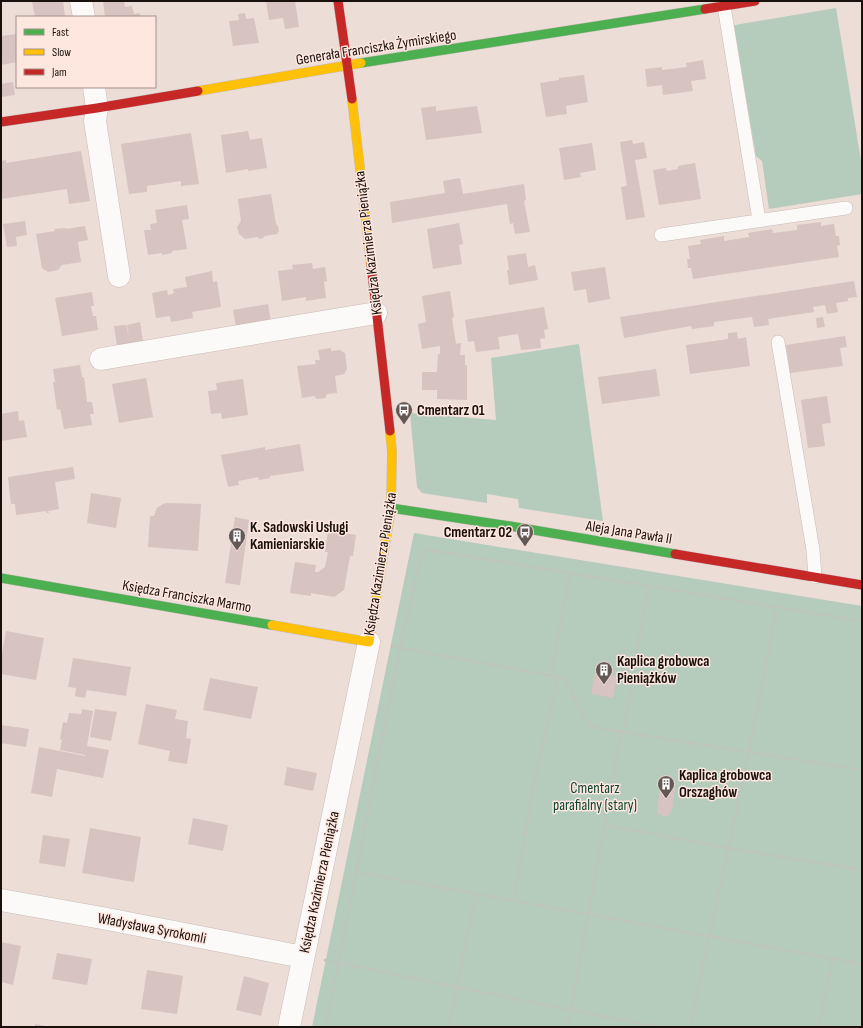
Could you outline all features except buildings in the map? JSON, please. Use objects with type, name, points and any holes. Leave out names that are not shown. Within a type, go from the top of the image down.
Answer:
[{"type":"street","points":[[81,1],[84,16]]},
{"type":"street","name":"Księdza Kazimierza Pieniążka","points":[[289,1027],[311,958],[391,508],[392,452],[348,65],[338,1]]},
{"type":"street","name":"Generała Franciszka Żymirskiego","points":[[1,122],[97,108],[348,65],[726,4],[755,1]]},
{"type":"street","points":[[94,88],[97,108],[95,121],[119,276]]},
{"type":"street","points":[[101,359],[376,313]]},
{"type":"street","name":"Aleja Jana Pawła II","points":[[391,508],[510,526],[862,585]]},
{"type":"street","name":"Księdza Franciszka Marmo","points":[[1,578],[368,642]]},
{"type":"street","name":"Władysława Syrokomli","points":[[1,900],[311,958]]},
{"type":"lane","points":[[726,4],[759,220]]},
{"type":"lane","points":[[661,235],[846,208]]},
{"type":"lane","points":[[778,342],[813,550],[815,577]]},
{"type":"path","points":[[326,1027],[400,648],[423,549],[862,621]]},
{"type":"path","points":[[551,676],[570,573]]},
{"type":"path","points":[[568,1027],[621,733],[625,724],[648,586]]},
{"type":"path","points":[[690,1027],[749,752],[777,607]]},
{"type":"path","points":[[390,646],[558,677],[567,682],[584,718],[591,725],[597,728],[862,770]]},
{"type":"path","points":[[514,901],[533,788],[558,677]]},
{"type":"path","points":[[604,825],[728,848],[862,870]]},
{"type":"path","points":[[356,872],[862,964]]},
{"type":"path","points":[[449,1027],[476,894]]},
{"type":"path","points":[[311,958],[660,1027]]},
{"type":"path","points":[[820,1027],[833,958]]},
{"type":"green space","points":[[836,8],[862,167],[862,194],[769,209],[762,161],[756,156],[734,26]]},
{"type":"green space","points":[[579,344],[603,521],[519,508],[518,499],[487,494],[487,503],[422,493],[417,487],[410,413],[496,420],[491,358]]},
{"type":"green space","name":"Cmentarz parafialny (stary)","points":[[414,533],[862,606],[862,1027],[312,1027]]},
{"type":"traffic: fast","points":[[361,63],[705,9]]},
{"type":"traffic: fast","points":[[391,508],[510,526],[675,554]]},
{"type":"traffic: fast","points":[[1,578],[272,625]]},
{"type":"traffic: slow","points":[[198,91],[361,63]]},
{"type":"traffic: slow","points":[[352,99],[371,264]]},
{"type":"traffic: slow","points":[[272,625],[369,642],[391,508],[392,452],[390,431]]},
{"type":"traffic: jam","points":[[338,1],[352,99]]},
{"type":"traffic: jam","points":[[705,9],[755,1]]},
{"type":"traffic: jam","points":[[1,122],[198,91]]},
{"type":"traffic: jam","points":[[371,264],[390,431]]},
{"type":"traffic: jam","points":[[675,554],[862,585]]},
{"type":"place","name":"Cmentarz 01","points":[[404,425]]},
{"type":"place","name":"Cmentarz 02","points":[[525,547]]},
{"type":"place","name":"K. Sadowski Usługi Kamieniarskie","points":[[237,551]]},
{"type":"place","name":"Kaplica grobowca Pieniążków","points":[[604,685]]},
{"type":"place","name":"Kaplica grobowca Orszaghów","points":[[666,799]]}]
